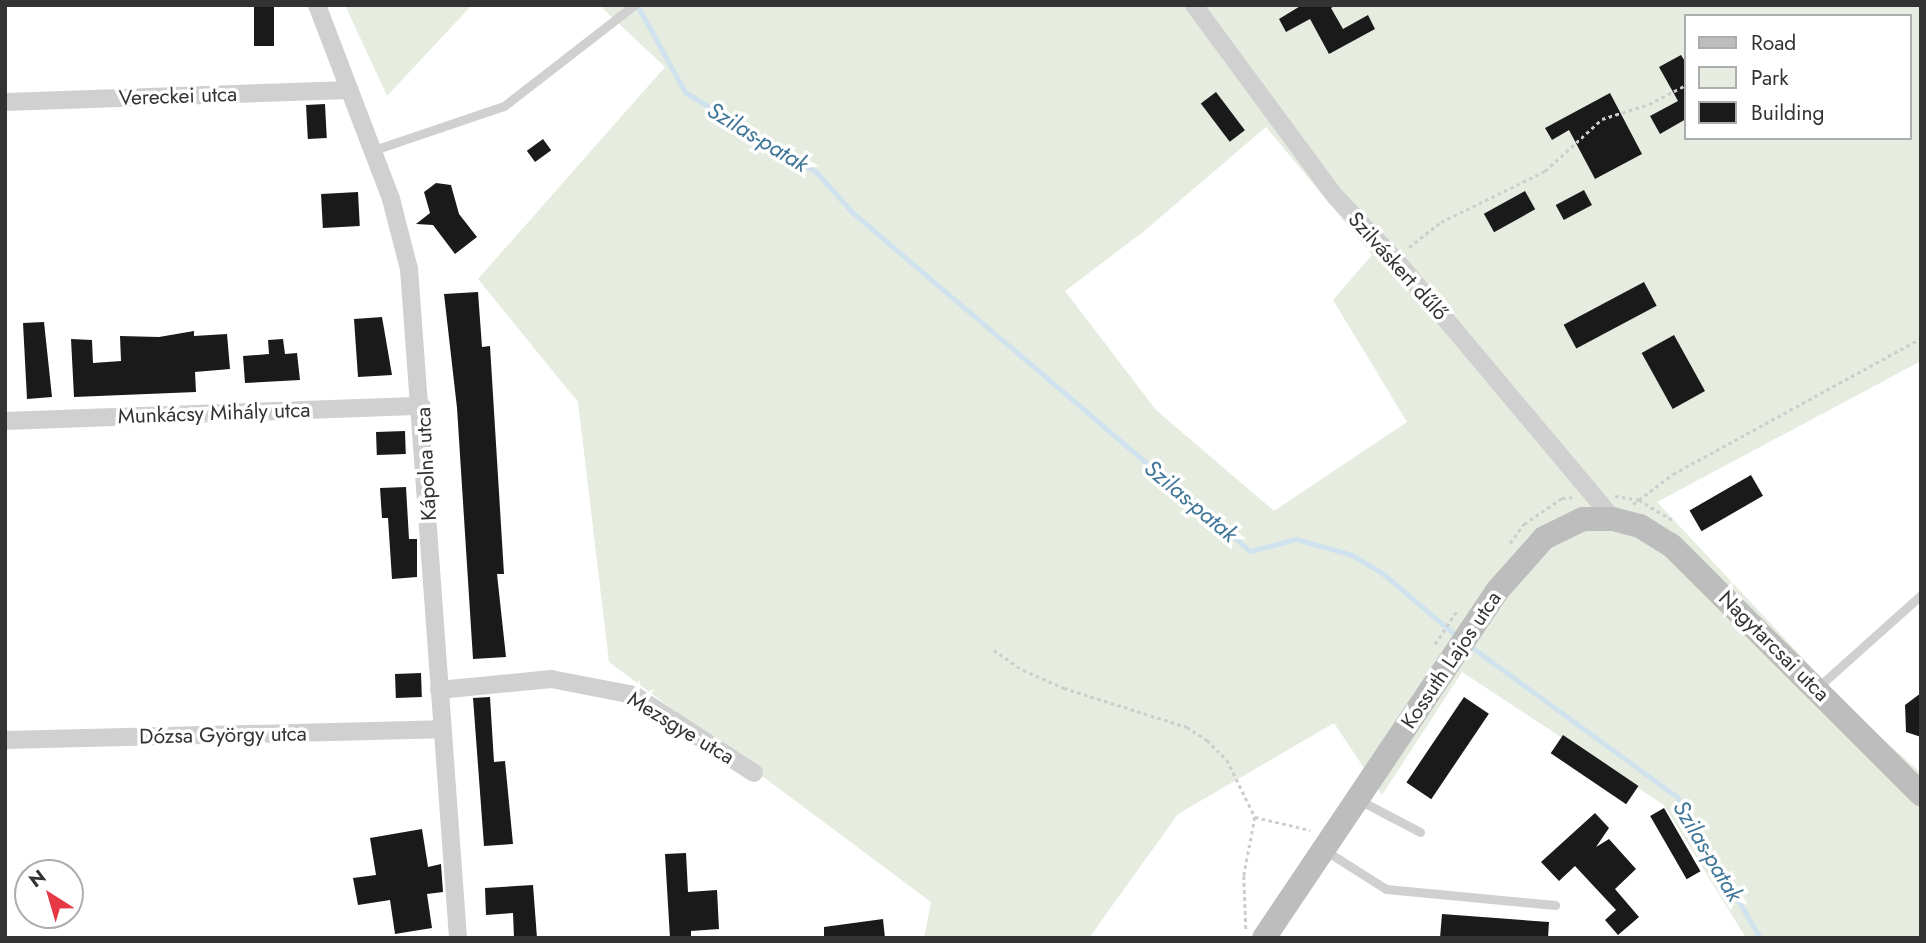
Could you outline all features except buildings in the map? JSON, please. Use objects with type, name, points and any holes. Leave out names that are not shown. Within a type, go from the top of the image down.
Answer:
[{"type":"main road","name":"Kossuth Lajos utca","points":[[1258,936],[1327,846],[1471,630],[1526,553],[1544,538],[1583,519],[1613,519]]},
{"type":"main road","name":"Nagytarcsai utca","points":[[1613,519],[1640,526],[1671,545],[1921,794]]},
{"type":"street","name":"Kápolna utca","points":[[317,5],[374,150],[410,270],[422,406],[440,729],[458,938]]},
{"type":"street","name":"Szilváskert dűlő","points":[[1194,5],[1335,196],[1401,266],[1613,519]]},
{"type":"street","name":"Vereckei utca","points":[[5,102],[350,90]]},
{"type":"street","name":"Munkácsy Mihály utca","points":[[5,421],[422,406]]},
{"type":"street","name":"Mezsgye utca","points":[[439,690],[551,679],[634,695],[754,773]]},
{"type":"street","name":"Dózsa György utca","points":[[5,740],[440,729]]},
{"type":"lane","points":[[374,150],[504,106],[630,8]]},
{"type":"lane","points":[[1816,689],[1921,595]]},
{"type":"lane","points":[[1358,799],[1420,832]]},
{"type":"lane","points":[[1327,846],[1386,889],[1555,905]]},
{"type":"path","points":[[1401,266],[1418,236],[1545,171],[1602,119],[1649,104],[1685,86]]},
{"type":"path","points":[[1613,519],[1673,474],[1921,338]]},
{"type":"path","points":[[1437,638],[1448,622]]},
{"type":"path","points":[[994,650],[1023,670],[1064,688],[1187,727],[1207,740],[1233,771],[1255,817],[1242,905],[1246,929],[1258,936]]},
{"type":"path","points":[[1255,817],[1315,832],[1327,846]]},
{"type":"green space","points":[[345,5],[472,5],[387,96]]},
{"type":"green space","points":[[599,5],[1921,5],[1921,361],[1657,502],[1859,718],[1921,773],[1921,938],[1746,938],[1664,805],[1462,672],[1382,795],[1334,723],[1178,814],[1089,938],[924,938],[931,902],[609,662],[578,402],[478,279],[665,67]],"holes":[[[1266,127],[1372,255],[1333,300],[1407,422],[1274,511],[1156,410],[1065,291],[1143,232]]]},
{"type":"waterway","name":"Szilas-patak","points":[[637,5],[685,92],[816,172],[853,213],[1250,551],[1296,539],[1352,555],[1382,573],[1459,638]]},
{"type":"waterway","name":"Szilas-patak","points":[[1470,646],[1677,797],[1760,938]]}]
